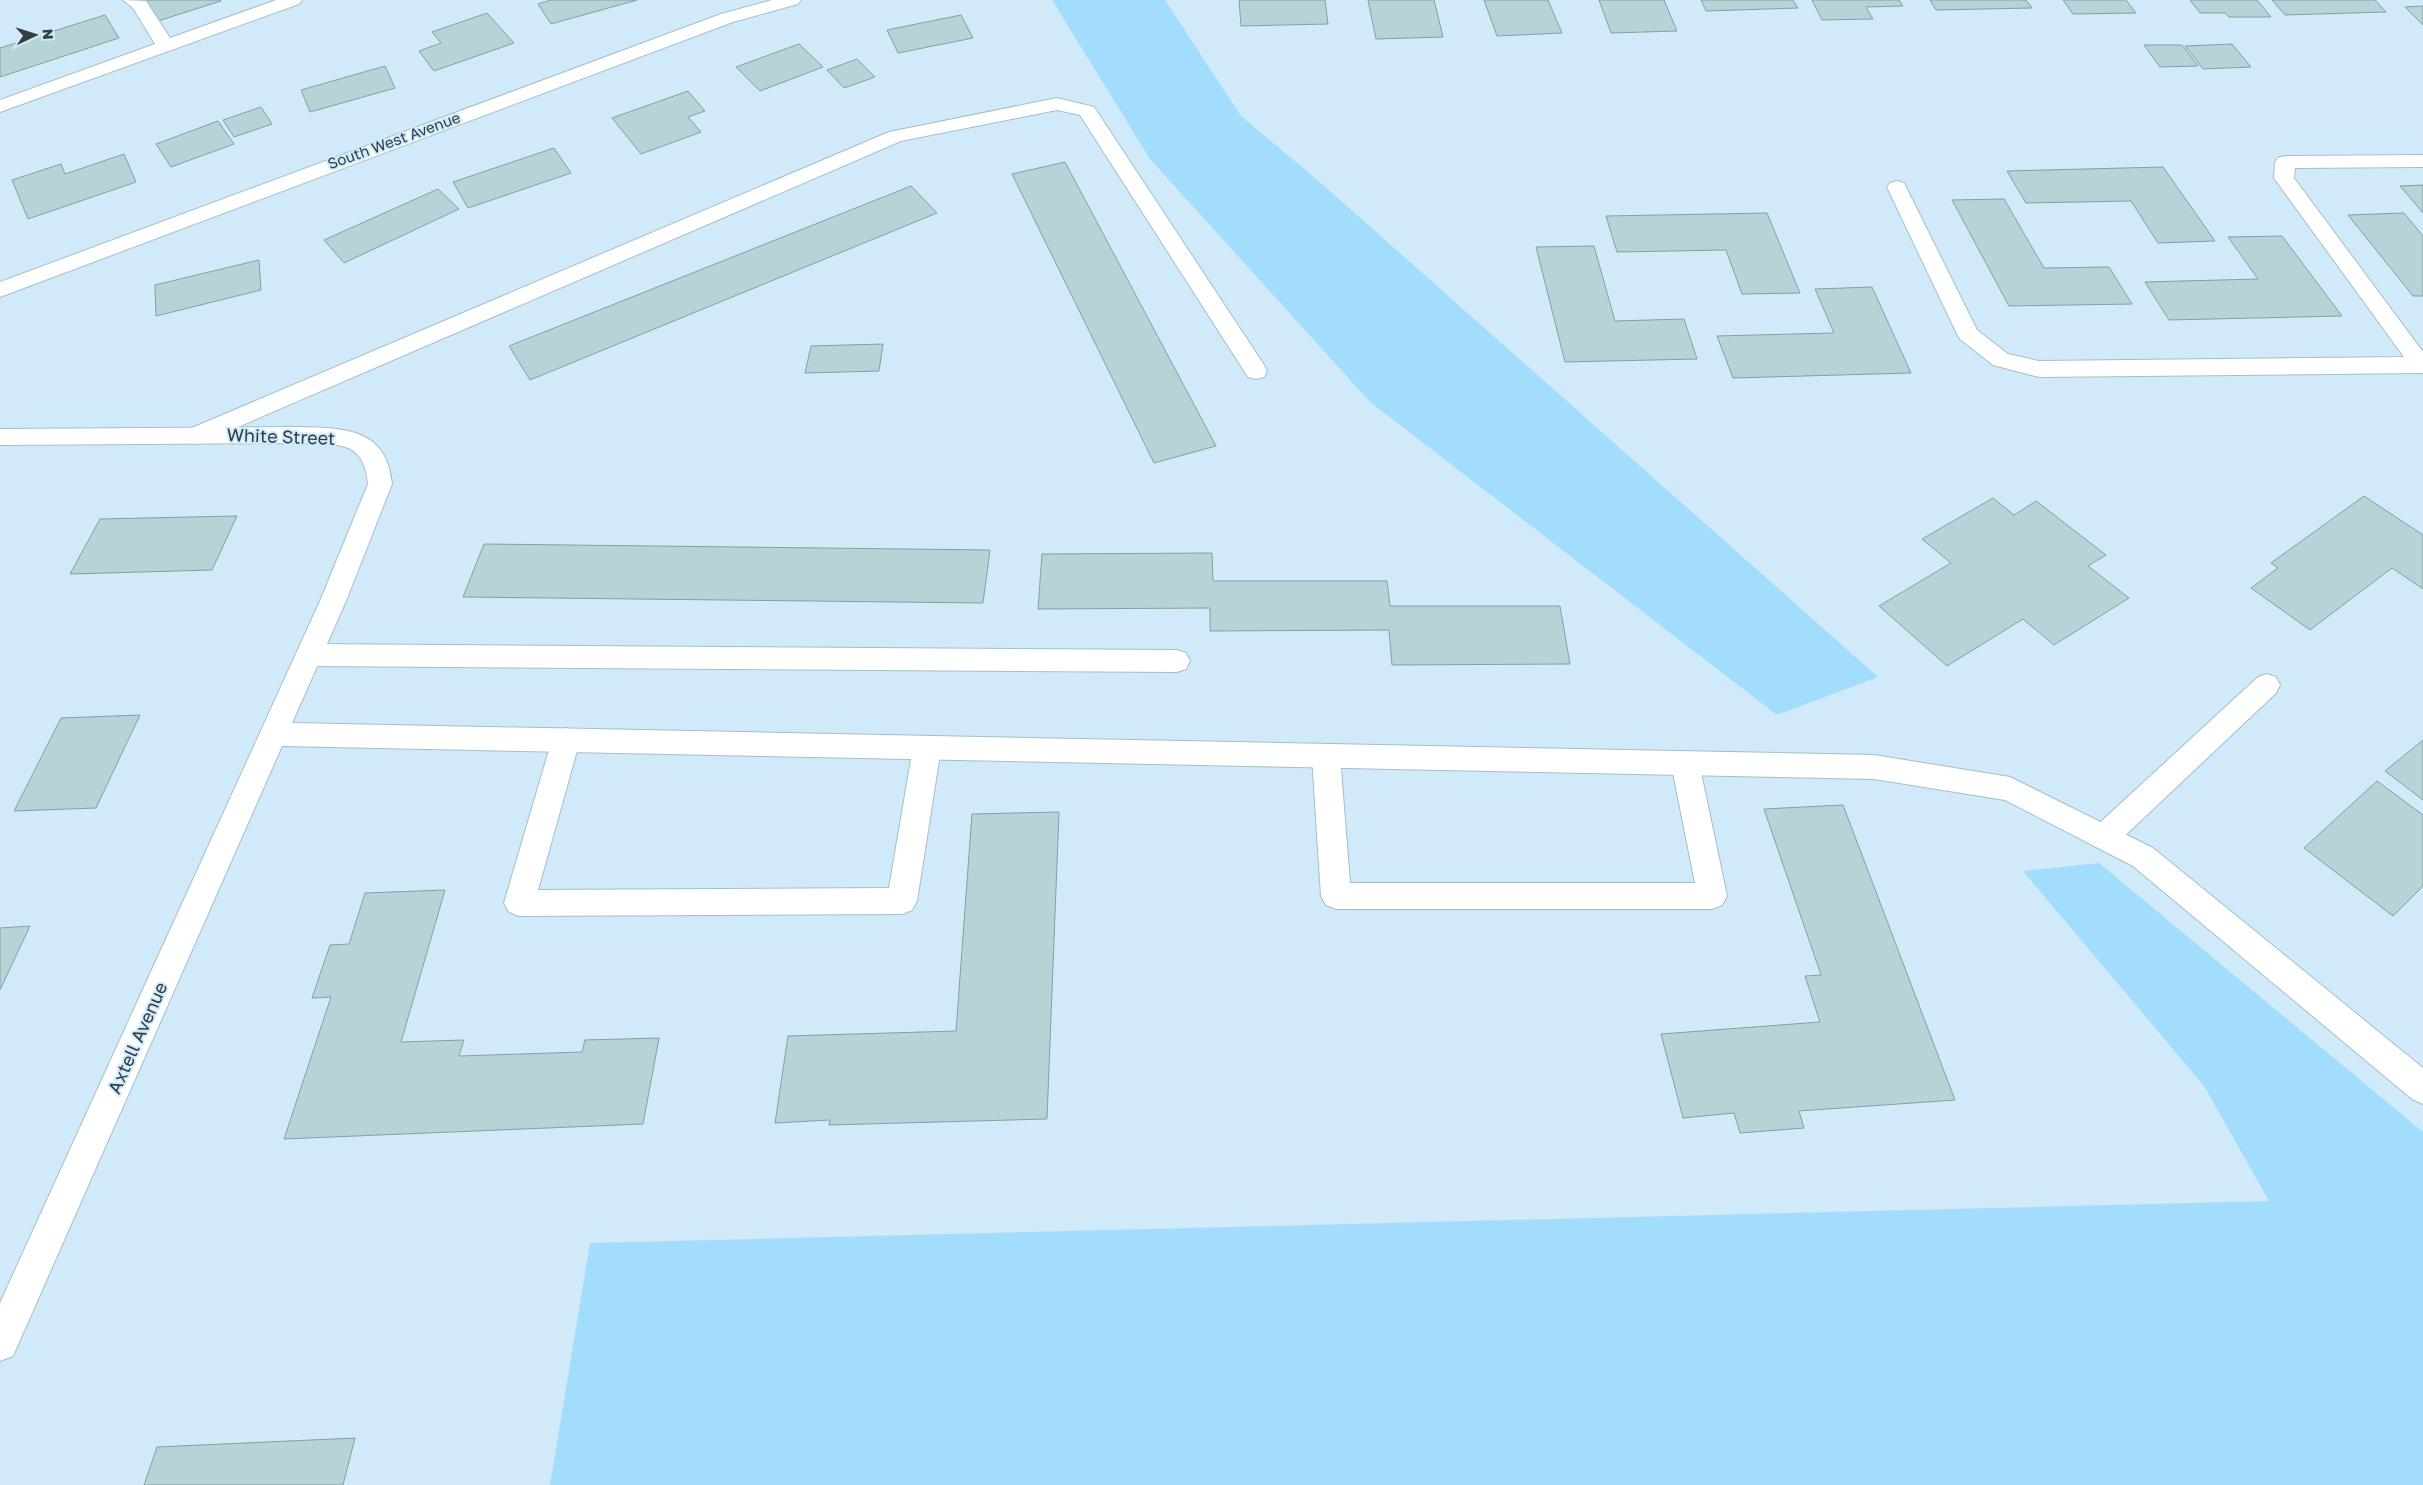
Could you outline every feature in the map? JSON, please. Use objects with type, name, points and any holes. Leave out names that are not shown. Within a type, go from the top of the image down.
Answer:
[{"type":"street","points":[[132,0],[140,5],[165,46]]},
{"type":"street","points":[[0,106],[293,0]]},
{"type":"street","name":"South West Avenue","points":[[0,290],[717,21],[792,0]]},
{"type":"street","points":[[195,436],[896,136],[1057,104],[1087,111],[1256,371]]},
{"type":"street","points":[[2422,365],[2284,178],[2285,162],[2423,161]]},
{"type":"street","points":[[1896,187],[1968,334],[2001,360],[2039,369],[2422,365]]},
{"type":"street","name":"White Street","points":[[0,437],[335,437],[356,442],[373,451],[380,469],[380,484],[275,734]]},
{"type":"street","points":[[309,655],[1177,661]]},
{"type":"street","points":[[2104,836],[2266,685]]},
{"type":"street","points":[[275,734],[1874,767],[2010,789],[2143,857],[2423,1088]]},
{"type":"street","name":"Axtell Avenue","points":[[0,1343],[275,734]]},
{"type":"street","points":[[566,740],[519,903],[902,901],[927,748]]},
{"type":"street","points":[[1326,756],[1336,896],[1712,896],[1685,764]]},
{"type":"shaded area","points":[[1052,0],[1165,0],[1241,116],[1322,184],[1878,677],[1777,715],[1370,402],[1150,159]]},
{"type":"shaded area","points":[[2099,863],[2423,1132],[2423,1485],[550,1485],[590,1243],[2269,1201],[2204,1086],[2023,871]]},
{"type":"building","points":[[144,0],[220,0],[221,1],[158,21]]},
{"type":"building","points":[[551,0],[637,0],[551,24],[538,4]]},
{"type":"building","points":[[1239,0],[1325,0],[1328,24],[1241,26]]},
{"type":"building","points":[[1368,0],[1434,0],[1443,37],[1376,39]]},
{"type":"building","points":[[1484,0],[1548,0],[1562,33],[1497,36]]},
{"type":"building","points":[[1599,0],[1664,0],[1677,31],[1611,33]]},
{"type":"building","points":[[1701,0],[1793,0],[1798,8],[1706,11]]},
{"type":"building","points":[[1812,0],[1899,0],[1903,6],[1866,7],[1873,19],[1822,20]]},
{"type":"building","points":[[1930,0],[2026,0],[2032,8],[1936,10]]},
{"type":"building","points":[[2063,0],[2126,0],[2136,13],[2073,14]]},
{"type":"building","points":[[2190,0],[2257,0],[2271,17],[2229,17],[2225,13],[2200,13]]},
{"type":"building","points":[[2272,0],[2375,0],[2386,12],[2285,15]]},
{"type":"building","points":[[2423,6],[2423,25],[2405,7]]},
{"type":"building","points":[[487,13],[514,43],[434,71],[419,51],[441,43],[432,32]]},
{"type":"building","points":[[105,15],[119,38],[0,77],[0,48]]},
{"type":"building","points":[[961,15],[973,38],[898,53],[887,30]]},
{"type":"building","points":[[799,44],[823,67],[760,91],[736,67]]},
{"type":"building","points":[[2232,44],[2251,67],[2203,69],[2185,46]]},
{"type":"building","points":[[2144,45],[2182,45],[2198,66],[2160,67]]},
{"type":"building","points":[[857,59],[875,77],[844,88],[827,70]]},
{"type":"building","points":[[385,66],[395,88],[310,112],[301,90]]},
{"type":"building","points":[[688,91],[705,111],[688,117],[701,132],[641,154],[612,118]]},
{"type":"building","points":[[261,107],[272,124],[234,137],[223,120]]},
{"type":"building","points":[[218,121],[234,144],[171,167],[156,144]]},
{"type":"building","points":[[554,148],[571,173],[468,208],[453,182]]},
{"type":"building","points":[[124,154],[136,182],[28,219],[12,180],[61,164],[65,174]]},
{"type":"building","points":[[1065,162],[1216,446],[1154,463],[1012,174]]},
{"type":"building","points":[[2163,167],[2215,241],[2158,243],[2131,201],[2026,203],[2007,171]]},
{"type":"building","points":[[2423,185],[2423,213],[2400,186]]},
{"type":"building","points":[[911,186],[937,213],[530,380],[509,346]]},
{"type":"building","points":[[438,189],[459,209],[344,263],[324,240]]},
{"type":"building","points":[[2004,199],[2044,268],[2109,267],[2132,304],[2009,306],[1952,200]]},
{"type":"building","points":[[1767,213],[1800,293],[1742,294],[1726,250],[1617,252],[1606,216]]},
{"type":"building","points":[[2404,213],[2423,236],[2423,296],[2413,296],[2348,215]]},
{"type":"building","points":[[2282,236],[2342,316],[2169,320],[2145,282],[2258,279],[2228,237]]},
{"type":"building","points":[[1594,246],[1615,321],[1684,319],[1697,359],[1565,362],[1536,247]]},
{"type":"building","points":[[259,260],[261,290],[156,316],[155,285]]},
{"type":"building","points":[[1872,287],[1911,373],[1733,378],[1717,336],[1834,333],[1815,289]]},
{"type":"building","points":[[883,344],[879,371],[805,373],[811,346]]},
{"type":"building","points":[[2364,496],[2423,535],[2423,589],[2392,568],[2310,630],[2251,588],[2278,568],[2271,563]]},
{"type":"building","points":[[1993,498],[2014,515],[2036,501],[2106,555],[2088,566],[2129,598],[2054,645],[2023,619],[1947,666],[1879,606],[1951,563],[1922,539]]},
{"type":"building","points":[[237,516],[212,570],[70,574],[100,519]]},
{"type":"building","points":[[484,544],[990,550],[983,603],[463,597]]},
{"type":"building","points":[[1212,553],[1213,581],[1387,581],[1390,606],[1560,606],[1570,664],[1392,665],[1389,630],[1210,631],[1210,608],[1038,609],[1042,554]]},
{"type":"building","points":[[140,715],[96,808],[14,811],[61,718]]},
{"type":"building","points":[[2423,740],[2423,800],[2385,771]]},
{"type":"building","points":[[2377,781],[2423,815],[2423,886],[2393,916],[2304,848]]},
{"type":"building","points":[[1843,805],[1955,1100],[1799,1111],[1804,1128],[1740,1133],[1734,1113],[1683,1118],[1661,1034],[1820,1022],[1805,976],[1821,975],[1764,809]]},
{"type":"building","points":[[1059,812],[1047,1119],[829,1125],[830,1120],[775,1123],[788,1036],[956,1031],[972,814]]},
{"type":"building","points":[[445,890],[401,1042],[464,1040],[459,1056],[582,1052],[585,1040],[659,1038],[643,1124],[284,1139],[331,997],[312,998],[330,945],[349,944],[365,893]]},
{"type":"building","points":[[30,926],[0,990],[0,928]]},
{"type":"building","points":[[355,1438],[343,1485],[144,1485],[157,1447]]}]
